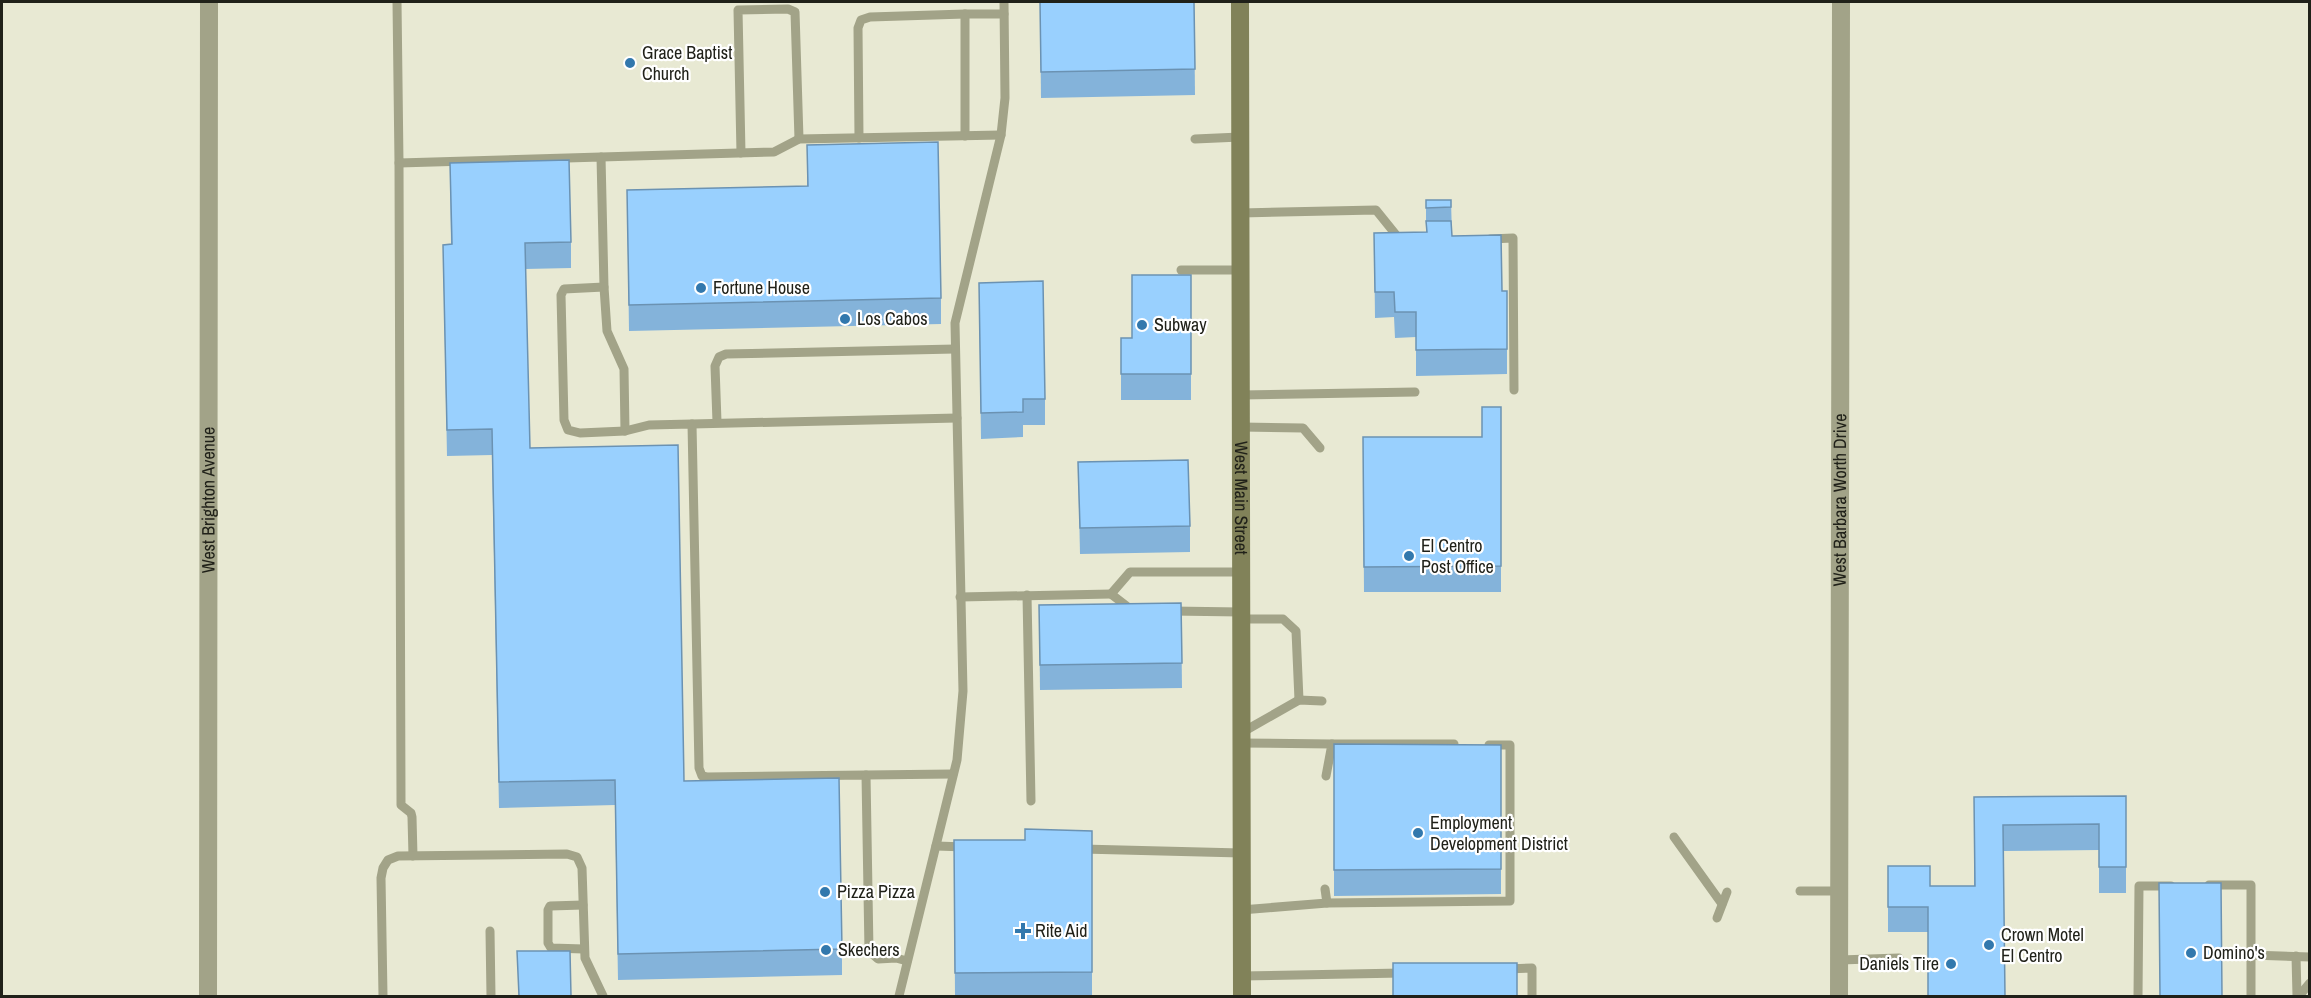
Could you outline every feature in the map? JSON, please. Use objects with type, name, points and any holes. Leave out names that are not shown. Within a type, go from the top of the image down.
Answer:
[{"type":"street","name":"West Brighton Avenue","points":[[208,2],[208,996]]},
{"type":"street","name":"West Main Street","points":[[1240,2],[1242,996]]},
{"type":"street","name":"West Barbara Worth Drive","points":[[1839,996],[1841,2]]},
{"type":"lane","points":[[397,2],[401,805],[412,817],[413,856]]},
{"type":"lane","points":[[898,996],[957,760],[963,691],[955,323],[1001,135],[1005,98],[1004,2]]},
{"type":"lane","points":[[741,153],[738,6],[788,9],[795,12],[799,139]]},
{"type":"lane","points":[[965,14],[965,136]]},
{"type":"lane","points":[[859,138],[858,28],[861,20],[870,17],[1004,14]]},
{"type":"lane","points":[[399,163],[774,152],[799,139],[1001,135]]},
{"type":"lane","points":[[1195,139],[1240,137]]},
{"type":"lane","points":[[601,157],[607,331],[624,369],[625,431]]},
{"type":"lane","points":[[1241,213],[1376,210],[1401,241],[1412,241]]},
{"type":"lane","points":[[1479,239],[1513,238],[1514,390]]},
{"type":"lane","points":[[1181,270],[1241,270]]},
{"type":"lane","points":[[604,287],[564,289],[561,295],[564,420],[568,430],[625,431],[649,425],[717,422],[957,418]]},
{"type":"lane","points":[[717,422],[715,366],[719,357],[726,354],[955,349]]},
{"type":"lane","points":[[1241,395],[1415,392]]},
{"type":"lane","points":[[692,424],[699,768],[702,776],[953,774]]},
{"type":"lane","points":[[1241,427],[1303,428],[1320,448]]},
{"type":"lane","points":[[1111,594],[1130,572],[1241,572]]},
{"type":"lane","points":[[960,597],[1111,594],[1131,611],[1142,611]]},
{"type":"lane","points":[[1027,595],[1031,801]]},
{"type":"lane","points":[[1164,611],[1283,619],[1296,631],[1299,700]]},
{"type":"lane","points":[[1241,738],[1299,700],[1322,701]]},
{"type":"lane","points":[[1241,738],[1332,744],[1462,744]]},
{"type":"lane","points":[[1326,776],[1332,744]]},
{"type":"lane","points":[[1241,910],[1327,903],[1510,901],[1509,745],[1474,744]]},
{"type":"lane","points":[[866,775],[869,951],[878,959],[896,958],[908,961]]},
{"type":"lane","points":[[1674,837],[1722,904]]},
{"type":"lane","points":[[936,846],[981,847]]},
{"type":"lane","points":[[1072,849],[1241,853]]},
{"type":"lane","points":[[383,996],[383,868],[388,860],[398,856],[567,854],[577,857],[582,868],[586,963],[603,996]]},
{"type":"lane","points":[[2195,885],[2251,885],[2251,996]]},
{"type":"lane","points":[[2138,996],[2139,886],[2184,886]]},
{"type":"lane","points":[[1325,889],[1327,903]]},
{"type":"lane","points":[[1800,891],[1840,891]]},
{"type":"lane","points":[[1717,918],[1727,892]]},
{"type":"lane","points":[[583,905],[550,906],[548,943],[551,948],[556,949],[584,949]]},
{"type":"lane","points":[[490,931],[492,996]]},
{"type":"lane","points":[[2251,955],[2310,957]]},
{"type":"lane","points":[[2296,956],[2298,996]]},
{"type":"lane","points":[[1840,960],[1899,958]]},
{"type":"lane","points":[[1497,969],[1532,968],[1532,996]]},
{"type":"lane","points":[[1241,976],[1415,972]]},
{"type":"lane","points":[[2298,996],[2310,983]]},
{"type":"building","points":[[1040,2],[1194,2],[1195,69],[1041,72]]},
{"type":"building","points":[[938,142],[941,298],[629,305],[627,190],[808,186],[807,145]]},
{"type":"building","points":[[569,160],[571,242],[525,243],[530,448],[678,445],[684,781],[839,778],[842,949],[618,954],[615,780],[499,782],[492,429],[447,430],[443,245],[452,244],[450,163]]},
{"type":"building","points":[[1426,200],[1451,200],[1451,207],[1426,208]]},
{"type":"building","points":[[1426,221],[1451,221],[1452,236],[1501,235],[1502,291],[1507,291],[1507,349],[1416,350],[1416,312],[1395,312],[1394,292],[1375,292],[1374,233],[1427,232]]},
{"type":"building","points":[[1132,275],[1191,275],[1191,374],[1121,374],[1121,338],[1132,338]]},
{"type":"building","points":[[1043,281],[1045,399],[1023,399],[1023,412],[981,413],[979,283]]},
{"type":"building","points":[[1482,407],[1501,407],[1501,566],[1364,567],[1363,437],[1482,437]]},
{"type":"building","points":[[1188,460],[1190,526],[1080,528],[1078,462]]},
{"type":"building","points":[[1181,603],[1182,663],[1040,665],[1039,605]]},
{"type":"building","name":"Employment Development District","points":[[1334,744],[1501,745],[1501,869],[1334,870]]},
{"type":"building","points":[[2126,796],[2126,867],[2099,867],[2099,824],[2003,825],[2005,996],[1928,996],[1928,907],[1888,907],[1888,866],[1930,866],[1930,886],[1975,886],[1974,797]]},
{"type":"building","name":"Rite Aid","points":[[1025,829],[1092,831],[1092,972],[955,973],[954,840],[1025,840]]},
{"type":"building","name":"Domino's","points":[[2159,883],[2221,883],[2222,996],[2160,996]]},
{"type":"building","points":[[517,951],[570,951],[571,996],[519,996]]},
{"type":"building","points":[[1393,963],[1517,963],[1517,996],[1393,996]]},
{"type":"place","name":"Grace Baptist Church","points":[[630,63]]},
{"type":"place","name":"Fortune House","points":[[701,288]]},
{"type":"place","name":"Los Cabos","points":[[845,319]]},
{"type":"place","name":"Subway","points":[[1142,325]]},
{"type":"place","name":"El Centro Post Office","points":[[1409,556]]},
{"type":"place","name":"Employment Development District","points":[[1418,833]]},
{"type":"place","name":"Pizza Pizza","points":[[825,892]]},
{"type":"place","name":"Rite Aid","points":[[1023,931]]},
{"type":"place","name":"Crown Motel El Centro","points":[[1989,945]]},
{"type":"place","name":"Skechers","points":[[826,950]]},
{"type":"place","name":"Domino's","points":[[2191,953]]},
{"type":"place","name":"Daniels Tire","points":[[1951,964]]}]
